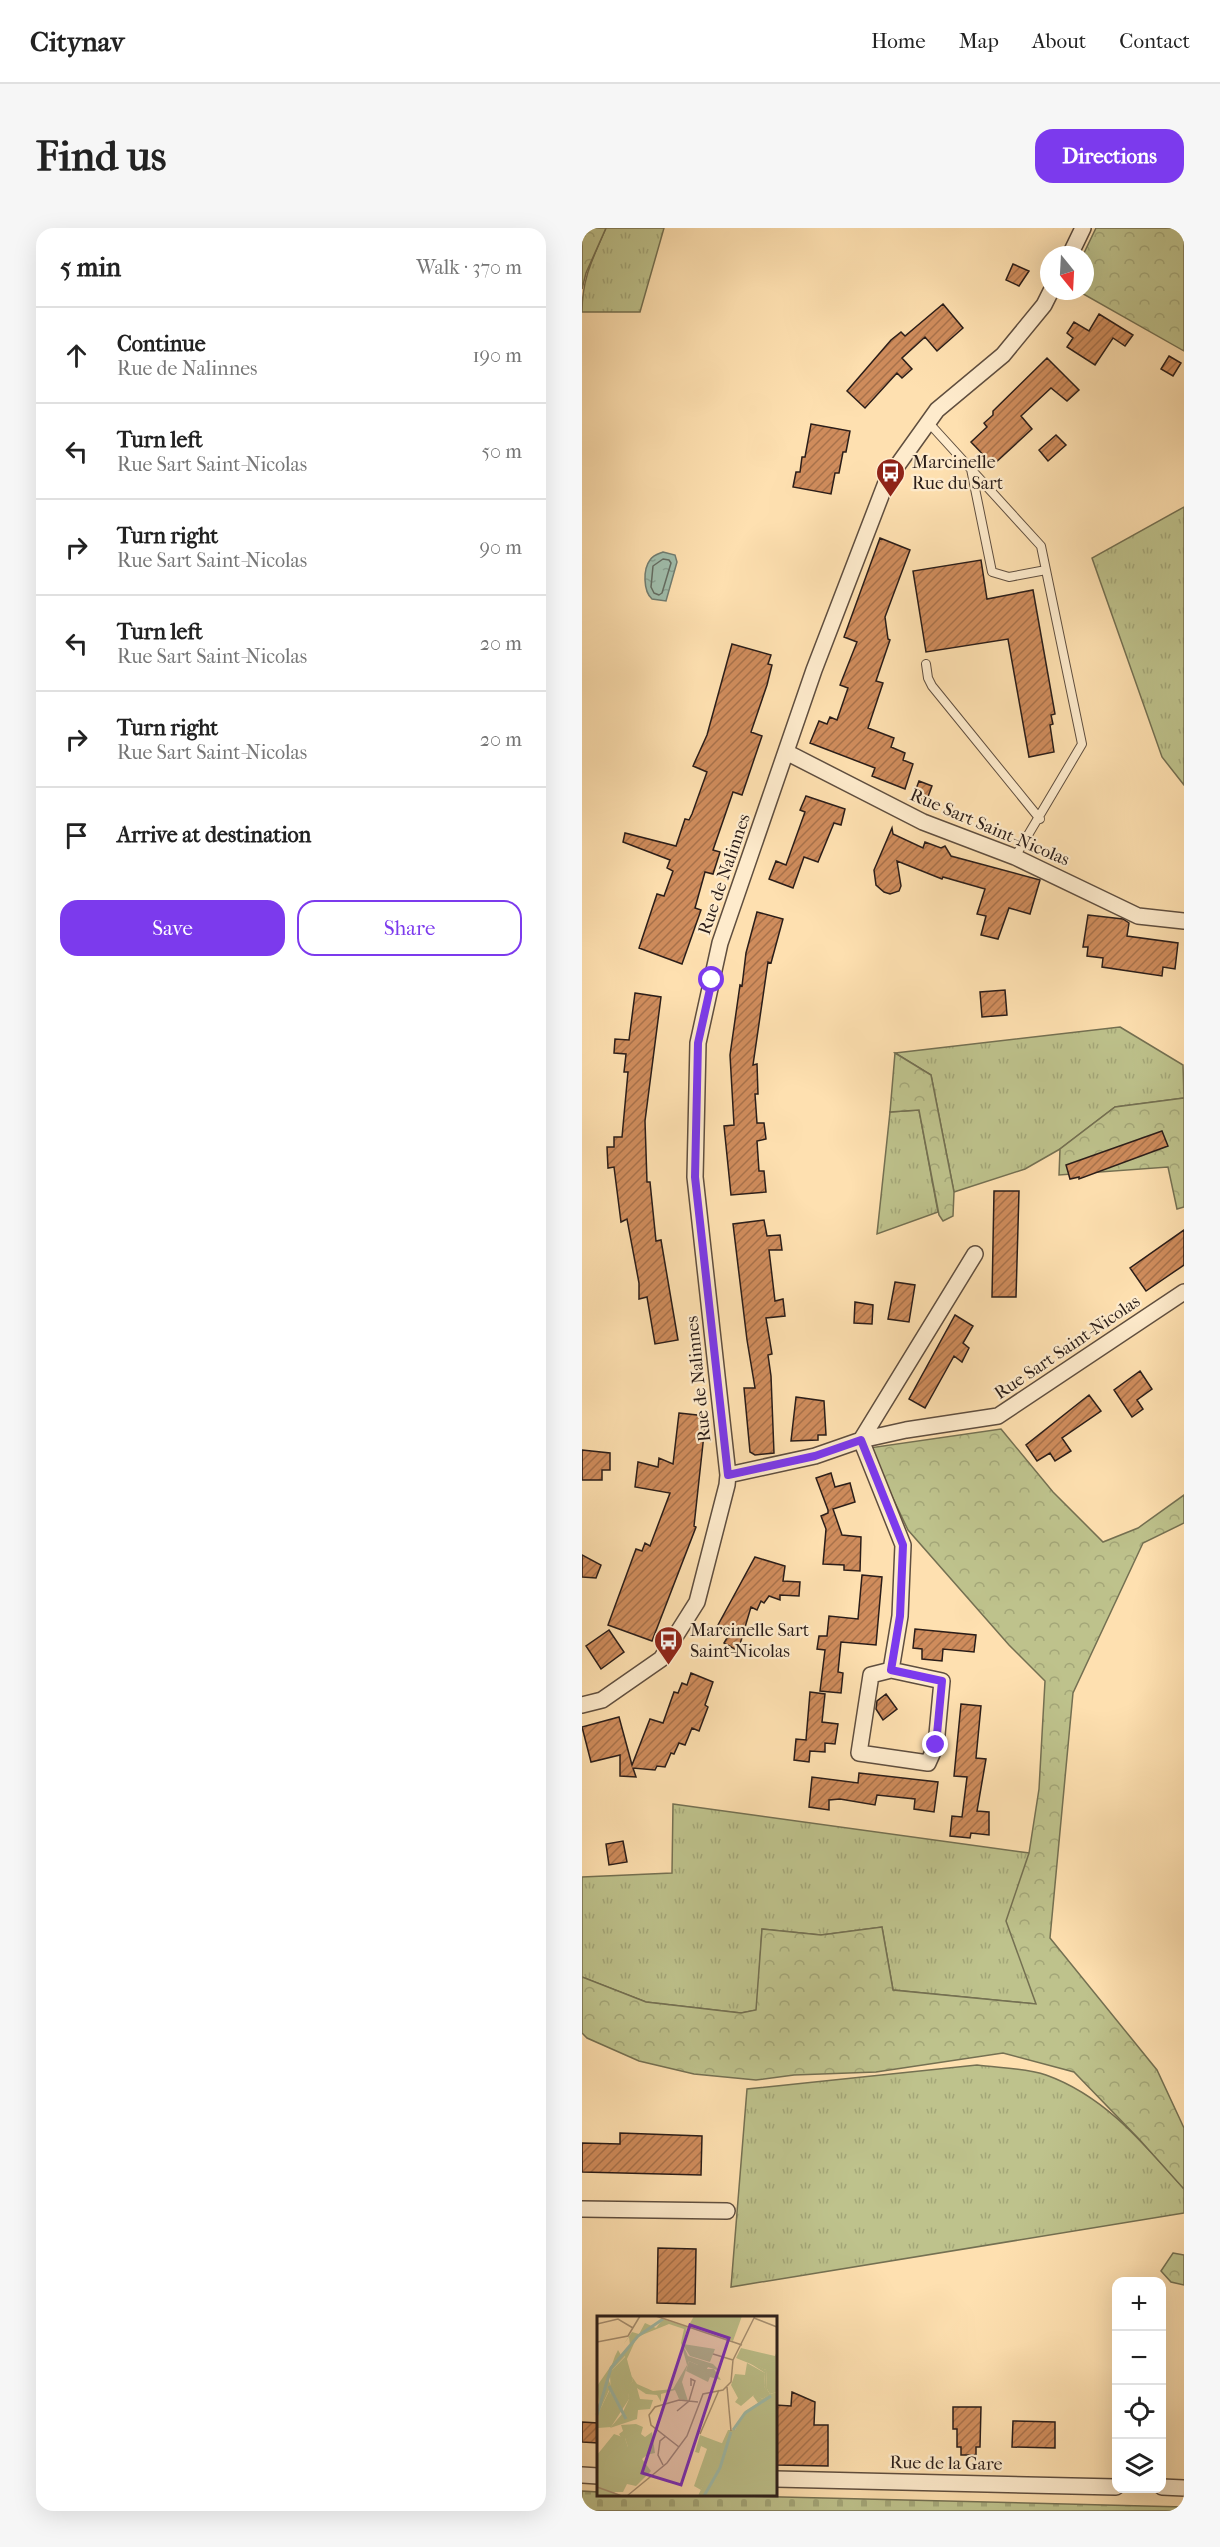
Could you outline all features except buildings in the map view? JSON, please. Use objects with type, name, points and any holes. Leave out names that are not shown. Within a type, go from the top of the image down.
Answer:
[{"type":"street","points":[[1074,246],[1083,228]]},
{"type":"street","name":"Rue de Nalinnes","points":[[582,1705],[602,1700],[661,1659],[697,1602],[728,1475],[695,1177],[698,1043],[720,943],[786,752],[886,480],[937,410],[1003,355],[1046,300]]},
{"type":"street","name":"Rue Sart Saint-Nicolas","points":[[786,752],[923,822],[1015,857],[1138,916],[1184,921]]},
{"type":"street","points":[[891,1670],[900,1616],[903,1545],[861,1440],[975,1254]]},
{"type":"street","name":"Rue Sart Saint-Nicolas","points":[[728,1475],[815,1456],[861,1440],[906,1430],[998,1416],[1184,1292]]},
{"type":"street","points":[[891,1670],[942,1681],[936,1745],[928,1763],[859,1753],[871,1675],[891,1670]]},
{"type":"street","points":[[582,2208],[727,2211]]},
{"type":"street","points":[[582,2475],[597,2476]]},
{"type":"street","name":"Rue de la Gare","points":[[777,2479],[1112,2487]]},
{"type":"street","points":[[1166,2487],[1184,2488]]},
{"type":"lane","points":[[928,422],[1041,546],[1082,744],[1040,819],[1015,857]]},
{"type":"lane","points":[[971,468],[992,572],[1009,577],[1046,570]]},
{"type":"lane","points":[[926,664],[932,687],[1040,819]]},
{"type":"green space","points":[[582,228],[606,228],[586,273],[582,289]]},
{"type":"green space","points":[[606,228],[664,228],[640,312],[582,312],[586,278]]},
{"type":"green space","points":[[1096,228],[1184,228],[1184,351],[1094,300],[1094,246],[1087,246]]},
{"type":"green space","points":[[1184,507],[1184,785],[1162,757],[1092,558]]},
{"type":"green space","points":[[1120,1027],[1183,1065],[1184,1098],[1115,1107],[1060,1149],[1025,1169],[954,1192],[931,1075],[895,1053]]},
{"type":"green space","points":[[895,1053],[931,1075],[954,1192],[953,1216],[943,1221],[939,1215],[919,1110],[890,1112]]},
{"type":"green space","points":[[1184,1098],[1184,1207],[1177,1209],[1168,1167],[1059,1175],[1060,1149],[1115,1107]]},
{"type":"green space","points":[[919,1110],[938,1212],[877,1234],[890,1112]]},
{"type":"green space","points":[[1001,1429],[1053,1492],[1103,1542],[1138,1528],[1184,1495],[1184,1523],[1143,1543],[1073,1693],[1050,1938],[1157,2070],[1184,2128],[1184,2189],[1074,2072],[1003,2053],[876,2072],[794,2075],[756,2080],[694,2074],[639,2061],[587,2038],[582,2033],[582,1977],[646,2002],[741,2013],[756,2010],[762,1929],[821,1935],[882,1927],[893,1990],[1036,2004],[1006,1921],[1029,1853],[1039,1789],[1045,1681],[1009,1645],[908,1530],[869,1448]]},
{"type":"green space","points":[[673,1804],[1029,1853],[1036,2004],[893,1990],[882,1927],[821,1935],[762,1929],[757,2010],[741,2013],[646,2002],[582,1977],[582,1877],[672,1873]]},
{"type":"green space","points":[[977,2065],[1046,2075],[1087,2095],[1122,2123],[1184,2189],[1184,2213],[731,2287],[747,2089]]},
{"type":"green space","points":[[1173,2253],[1184,2255],[1184,2285],[1171,2282],[1161,2271]]},
{"type":"green space","points":[[582,2491],[597,2492],[597,2496],[745,2496],[1184,2507],[1184,2511],[582,2511]]},
{"type":"water","points":[[663,552],[675,555],[677,562],[666,601],[652,599],[647,591],[645,580],[650,560]]},
{"type":"place","name":"Marcinelle Rue du Sart","points":[[891,498]]},
{"type":"place","name":"Marcinelle Sart Saint-Nicolas","points":[[669,1666]]},
{"type":"route","points":[[712,980],[698,1043],[695,1177],[728,1475],[815,1456],[861,1440],[903,1545],[900,1616],[891,1670],[942,1681],[936,1745]]}]
